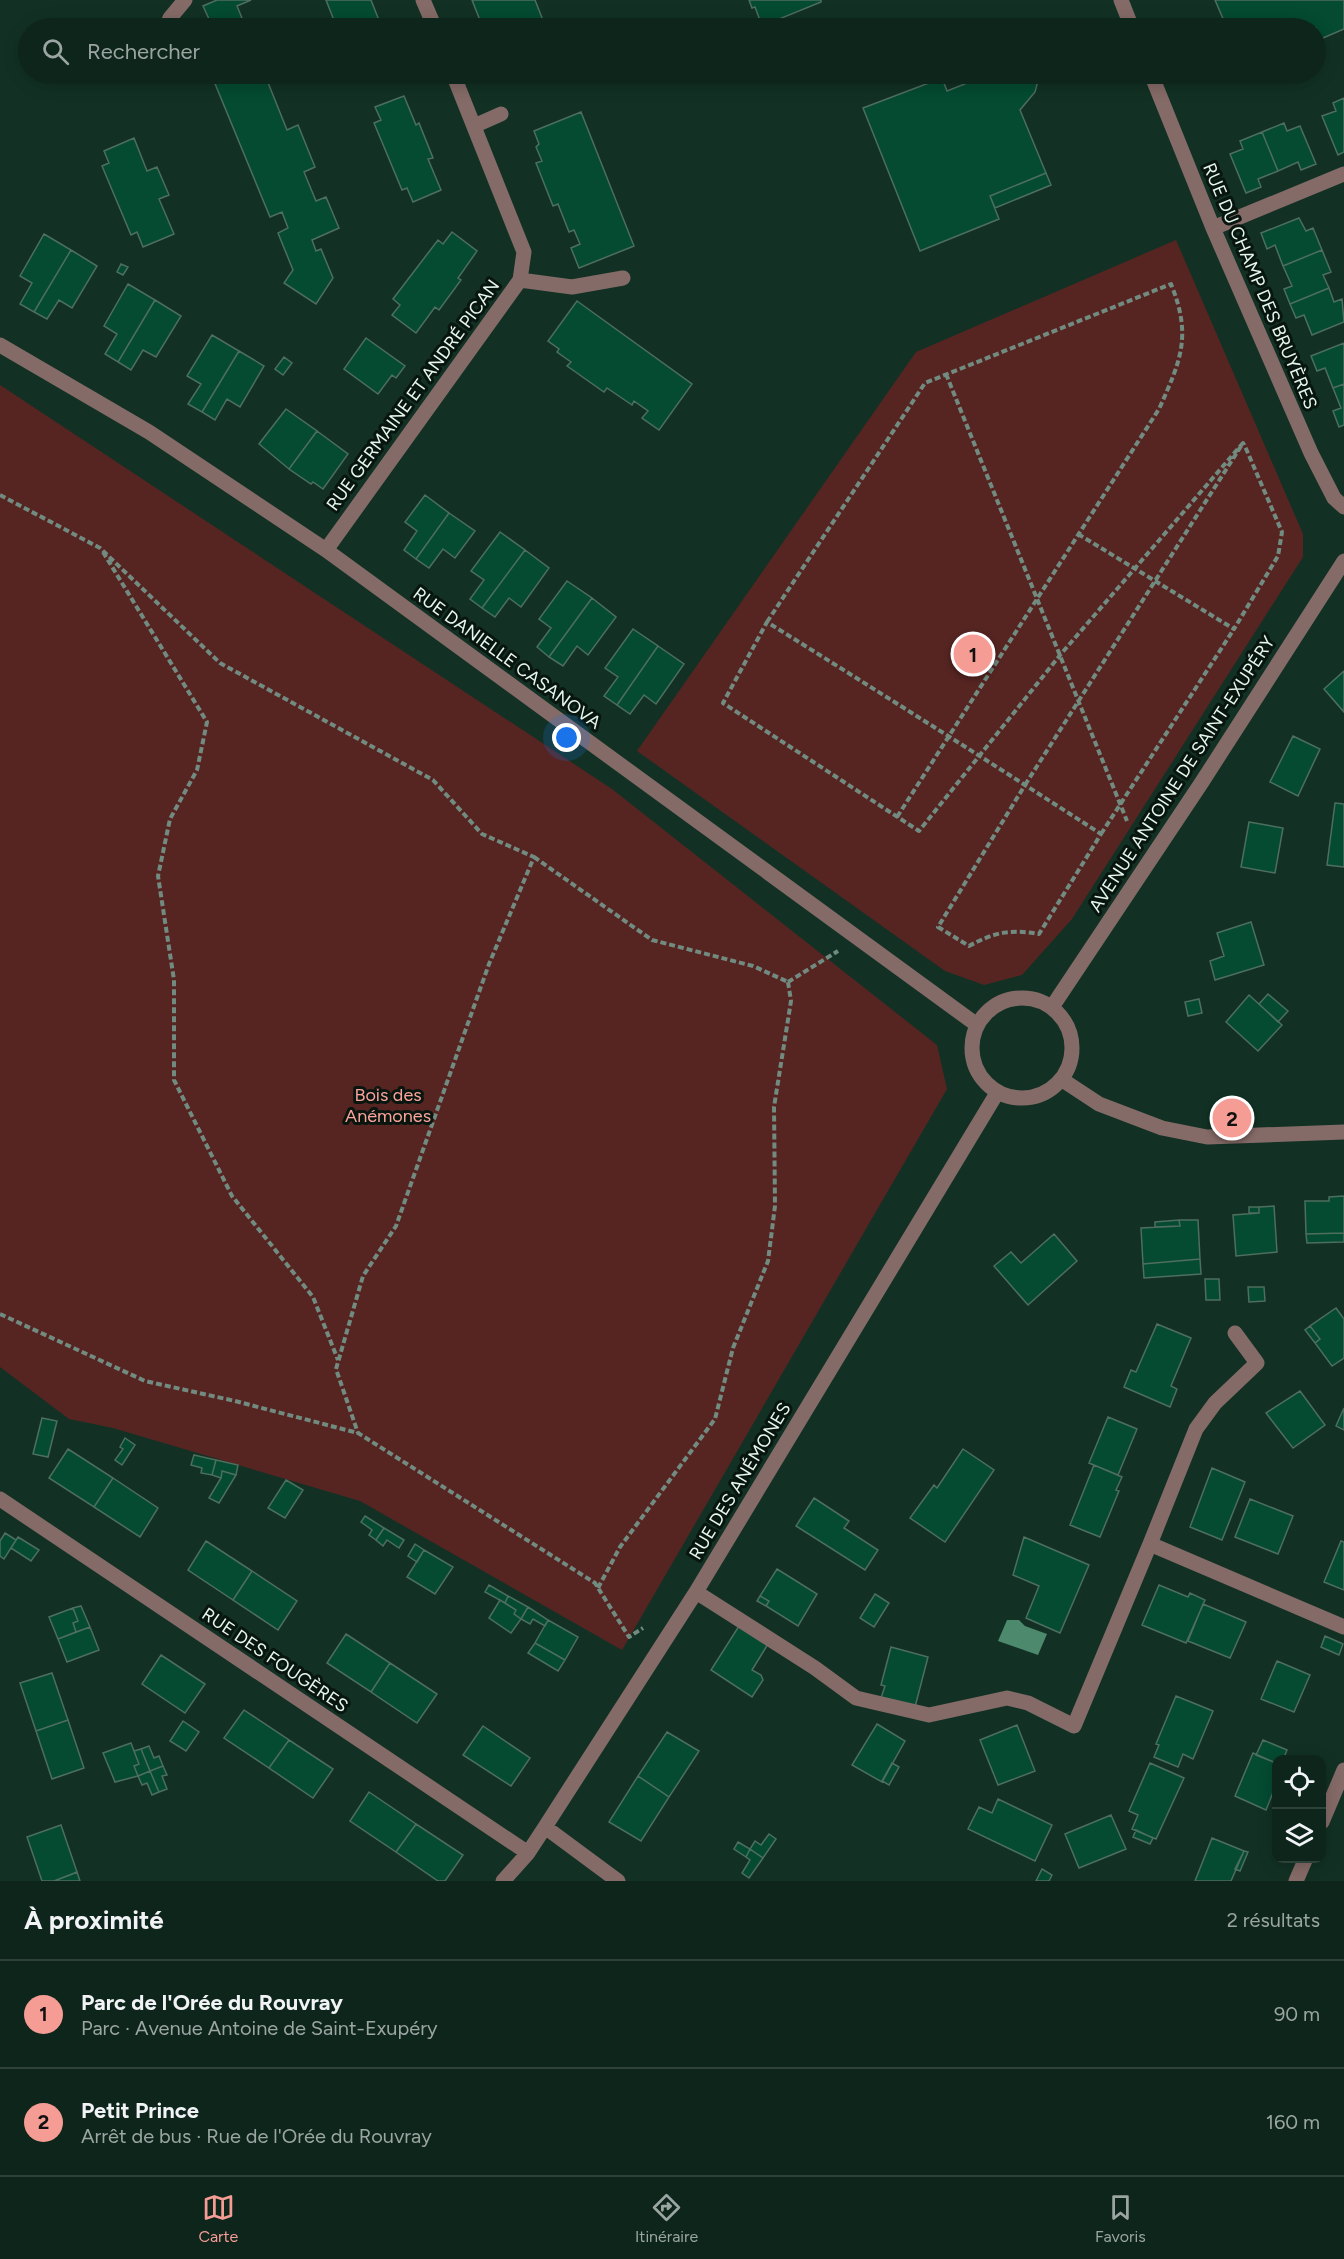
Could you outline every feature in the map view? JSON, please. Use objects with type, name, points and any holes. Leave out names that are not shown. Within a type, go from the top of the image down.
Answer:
[{"type":"street","points":[[170,18],[185,0]]},
{"type":"street","points":[[423,0],[431,18]]},
{"type":"street","points":[[1121,0],[1128,18]]},
{"type":"street","name":"RUE GERMAINE ET ANDRÉ PICAN","points":[[326,550],[520,280],[524,252],[457,84]]},
{"type":"street","name":"RUE DU CHAMP DES BRUYÈRES","points":[[1155,84],[1213,228],[1311,453],[1334,498],[1344,507]]},
{"type":"street","points":[[474,126],[501,114]]},
{"type":"street","points":[[1213,228],[1344,174]]},
{"type":"street","points":[[520,280],[572,287],[623,278]]},
{"type":"street","name":"RUE DANIELLE CASANOVA","points":[[0,345],[149,432],[326,550],[976,1025]]},
{"type":"street","name":"AVENUE ANTOINE DE SAINT-EXUPÉRY","points":[[1052,1007],[1342,571]]},
{"type":"street","points":[[1014,998],[1033,999],[1052,1007],[1063,1018],[1072,1041],[1071,1062],[1061,1079],[1046,1093],[1030,1099],[1011,1098],[997,1093],[979,1076],[972,1057],[976,1025],[988,1011],[1001,1002],[1014,998]]},
{"type":"street","points":[[1061,1079],[1099,1104],[1162,1128],[1207,1137],[1344,1132]]},
{"type":"street","name":"RUE DES ANÉMONES","points":[[503,1881],[528,1852],[545,1827],[696,1592],[997,1093]]},
{"type":"street","points":[[696,1592],[815,1668],[856,1698],[929,1715],[1007,1698],[1028,1703],[1074,1726],[1196,1430],[1215,1403],[1257,1363],[1235,1333]]},
{"type":"street","name":"RUE DES FOUGÈRES","points":[[0,1499],[528,1852]]},
{"type":"street","points":[[1150,1544],[1344,1627]]},
{"type":"street","points":[[1326,1813],[1344,1770]]},
{"type":"street","points":[[545,1827],[618,1881]]},
{"type":"street","points":[[1296,1881],[1304,1863]]},
{"type":"path","points":[[897,817],[1159,409],[1182,351],[1183,323],[1171,284],[925,382],[767,622],[723,703],[897,817],[919,831],[1061,654],[1243,443]]},
{"type":"path","points":[[946,374],[1127,821]]},
{"type":"path","points":[[1243,443],[1282,532],[1278,556],[1234,629],[1039,934],[1016,931],[998,932],[969,946],[938,927],[1025,785],[1243,443]]},
{"type":"path","points":[[0,495],[100,548],[220,663],[433,780],[482,834],[534,857],[652,940],[753,966],[788,982]]},
{"type":"path","points":[[1078,534],[1234,629]]},
{"type":"path","points":[[100,548],[207,722],[197,770],[170,819],[158,876],[174,980],[174,1080],[232,1196],[313,1297],[338,1361]]},
{"type":"path","points":[[767,622],[1101,834]]},
{"type":"path","points":[[358,1433],[336,1369],[363,1276],[396,1226],[489,964],[534,857]]},
{"type":"path","points":[[788,982],[858,939]]},
{"type":"path","points":[[598,1588],[620,1547],[715,1419],[733,1348],[768,1261],[775,1206],[774,1107],[791,1001],[788,982]]},
{"type":"path","points":[[0,1314],[145,1381],[235,1401],[358,1433],[595,1582],[629,1637]]},
{"type":"green space","points":[[1176,240],[1303,534],[1303,557],[1072,919],[1022,975],[984,985],[945,971],[637,751],[916,352]]},
{"type":"green space","name":"Bois des Anémones","points":[[0,385],[612,789],[937,1045],[947,1089],[622,1650],[360,1501],[113,1428],[69,1419],[0,1367]]},
{"type":"shaded area","points":[[1007,1620],[1019,1620],[1025,1626],[1047,1634],[1038,1655],[998,1641]]},
{"type":"building","points":[[217,0],[251,0],[237,6],[242,18],[209,18],[203,6]]},
{"type":"building","points":[[326,0],[371,0],[378,18],[333,18]]},
{"type":"building","points":[[472,0],[535,0],[542,18],[479,18]]},
{"type":"building","points":[[749,0],[821,0],[821,2],[782,18],[759,18],[755,7],[752,8]]},
{"type":"building","points":[[1215,0],[1344,0],[1344,29],[1326,37],[1326,18],[1223,18]]},
{"type":"building","points":[[215,84],[269,84],[287,130],[298,125],[315,167],[304,172],[316,201],[326,197],[339,228],[312,240],[316,251],[321,249],[333,278],[316,304],[284,283],[293,270],[278,233],[288,228],[282,212],[270,217]]},
{"type":"building","points":[[926,84],[944,84],[947,91],[965,84],[1037,84],[1035,92],[1020,110],[1046,173],[990,196],[999,219],[920,251],[863,108]]},
{"type":"building","points":[[404,96],[416,125],[419,123],[433,158],[428,159],[441,190],[413,202],[407,188],[402,190],[374,123],[381,120],[375,107]]},
{"type":"building","points":[[1344,98],[1344,152],[1338,155],[1322,116],[1336,111],[1333,103]]},
{"type":"building","points":[[581,112],[634,246],[579,268],[571,248],[580,244],[574,230],[569,232],[558,204],[553,206],[536,163],[542,161],[536,147],[539,144],[534,131]]},
{"type":"building","points":[[1284,123],[1287,131],[1300,126],[1316,164],[1301,170],[1298,162],[1278,171],[1262,132]]},
{"type":"building","points":[[1262,132],[1278,171],[1258,179],[1261,187],[1246,193],[1230,154],[1243,149],[1240,141]]},
{"type":"building","points":[[134,138],[147,171],[157,167],[169,195],[159,199],[174,234],[143,247],[137,232],[131,235],[102,166],[109,163],[104,151]]},
{"type":"building","points":[[1046,173],[1051,185],[995,208],[990,196]]},
{"type":"building","points":[[1299,218],[1306,231],[1313,228],[1322,250],[1283,266],[1275,245],[1267,249],[1261,233]]},
{"type":"building","points":[[452,232],[477,251],[458,278],[461,280],[439,310],[435,307],[416,333],[392,315],[400,305],[393,299],[438,240],[443,244]]},
{"type":"building","points":[[44,234],[71,250],[34,312],[20,304],[32,283],[20,276]]},
{"type":"building","points":[[71,250],[97,266],[72,308],[59,300],[47,319],[34,312]]},
{"type":"building","points":[[1322,250],[1331,272],[1323,275],[1329,288],[1290,304],[1284,289],[1292,286],[1283,266]]},
{"type":"building","points":[[121,264],[128,267],[123,275],[117,272]]},
{"type":"building","points":[[128,284],[155,300],[118,362],[105,354],[117,334],[104,326]]},
{"type":"building","points":[[1329,288],[1334,302],[1342,299],[1344,322],[1312,335],[1304,315],[1296,318],[1290,304]]},
{"type":"building","points":[[155,300],[181,316],[156,357],[143,350],[131,370],[118,362]]},
{"type":"building","points":[[577,301],[692,384],[659,430],[642,418],[648,411],[634,401],[632,405],[607,388],[604,392],[567,366],[571,362],[557,352],[559,349],[548,341]]},
{"type":"building","points":[[212,335],[239,351],[202,412],[188,404],[201,384],[187,376]]},
{"type":"building","points":[[366,338],[405,366],[396,378],[392,375],[378,394],[344,369]]},
{"type":"building","points":[[1344,343],[1344,384],[1333,388],[1325,368],[1317,371],[1311,356]]},
{"type":"building","points":[[239,351],[264,366],[240,407],[227,399],[215,420],[202,412]]},
{"type":"building","points":[[284,357],[292,363],[283,375],[275,369]]},
{"type":"building","points":[[1344,384],[1344,425],[1339,427],[1333,411],[1341,408],[1333,388]]},
{"type":"building","points":[[286,409],[317,431],[289,469],[259,444]]},
{"type":"building","points":[[317,431],[348,454],[323,489],[289,469]]},
{"type":"building","points":[[425,495],[449,513],[416,559],[404,550],[417,531],[405,522]]},
{"type":"building","points":[[449,513],[475,531],[455,558],[443,549],[429,568],[416,559]]},
{"type":"building","points":[[500,532],[525,550],[482,608],[470,599],[484,580],[471,571]]},
{"type":"building","points":[[525,550],[549,568],[521,607],[509,598],[495,617],[482,608]]},
{"type":"building","points":[[567,581],[592,598],[549,657],[537,647],[551,628],[539,619]]},
{"type":"building","points":[[592,598],[616,617],[588,655],[577,646],[563,666],[549,657]]},
{"type":"building","points":[[633,629],[658,646],[617,705],[604,696],[618,677],[605,668]]},
{"type":"building","points":[[658,646],[684,664],[656,704],[644,695],[630,714],[617,705]]},
{"type":"building","points":[[1344,671],[1344,712],[1324,689]]},
{"type":"building","points":[[1293,736],[1320,749],[1298,796],[1270,782]]},
{"type":"building","points":[[1335,803],[1344,804],[1344,867],[1327,865]]},
{"type":"building","points":[[1249,822],[1283,828],[1275,873],[1241,867]]},
{"type":"building","points":[[1251,922],[1264,965],[1215,980],[1210,961],[1224,956],[1217,933]]},
{"type":"building","points":[[1268,994],[1288,1011],[1278,1022],[1259,1004]]},
{"type":"building","points":[[1249,995],[1282,1025],[1258,1051],[1226,1022]]},
{"type":"building","points":[[1199,999],[1202,1013],[1188,1016],[1185,1002]]},
{"type":"building","points":[[1344,1196],[1344,1233],[1306,1234],[1305,1201],[1329,1201],[1329,1197]]},
{"type":"building","points":[[1274,1206],[1277,1252],[1236,1256],[1233,1215],[1259,1213],[1259,1207]]},
{"type":"building","points":[[1249,1207],[1259,1207],[1259,1213],[1249,1213]]},
{"type":"building","points":[[1179,1220],[1198,1220],[1200,1259],[1143,1264],[1141,1228],[1180,1226]]},
{"type":"building","points":[[1179,1220],[1180,1226],[1155,1227],[1155,1222]]},
{"type":"building","points":[[1344,1233],[1344,1242],[1307,1243],[1306,1234]]},
{"type":"building","points":[[1054,1234],[1077,1261],[1028,1305],[994,1266],[1011,1252],[1021,1263]]},
{"type":"building","points":[[1200,1259],[1201,1274],[1144,1278],[1143,1264]]},
{"type":"building","points":[[1205,1279],[1219,1279],[1220,1300],[1206,1300]]},
{"type":"building","points":[[1248,1287],[1264,1287],[1265,1301],[1249,1302]]},
{"type":"building","points":[[1336,1308],[1344,1319],[1344,1358],[1332,1366],[1315,1343],[1320,1339],[1310,1326]]},
{"type":"building","points":[[1157,1324],[1191,1338],[1171,1386],[1177,1389],[1170,1407],[1124,1387],[1131,1370],[1136,1372]]},
{"type":"building","points":[[1310,1326],[1320,1339],[1315,1343],[1305,1330]]},
{"type":"building","points":[[1300,1391],[1325,1425],[1293,1448],[1266,1413]]},
{"type":"building","points":[[1344,1408],[1344,1430],[1336,1426]]},
{"type":"building","points":[[1108,1417],[1137,1429],[1118,1475],[1089,1463]]},
{"type":"building","points":[[42,1418],[57,1421],[48,1457],[33,1454]]},
{"type":"building","points":[[125,1438],[135,1445],[122,1465],[115,1460],[123,1449],[120,1447]]},
{"type":"building","points":[[68,1449],[113,1478],[94,1507],[49,1478]]},
{"type":"building","points":[[963,1449],[994,1470],[945,1542],[910,1518],[934,1485],[937,1488]]},
{"type":"building","points":[[194,1455],[216,1460],[212,1475],[201,1473],[202,1468],[191,1465]]},
{"type":"building","points":[[216,1460],[238,1465],[236,1475],[222,1471],[221,1478],[212,1475]]},
{"type":"building","points":[[1094,1465],[1122,1477],[1116,1490],[1119,1491],[1100,1537],[1070,1525]]},
{"type":"building","points":[[1212,1468],[1245,1482],[1222,1540],[1190,1527]]},
{"type":"building","points":[[222,1471],[236,1475],[219,1503],[209,1498],[221,1478]]},
{"type":"building","points":[[113,1478],[158,1508],[140,1537],[94,1507]]},
{"type":"building","points":[[286,1480],[303,1490],[285,1518],[268,1508]]},
{"type":"building","points":[[814,1498],[849,1521],[844,1528],[878,1550],[865,1570],[796,1526]]},
{"type":"building","points":[[1250,1499],[1293,1516],[1278,1554],[1235,1537]]},
{"type":"building","points":[[365,1516],[384,1528],[376,1540],[369,1535],[372,1530],[361,1522]]},
{"type":"building","points":[[384,1528],[404,1540],[399,1548],[387,1540],[383,1546],[376,1540]]},
{"type":"building","points":[[5,1533],[16,1540],[4,1559],[0,1556],[0,1541]]},
{"type":"building","points":[[18,1537],[39,1550],[31,1561],[11,1548]]},
{"type":"building","points":[[1024,1537],[1089,1565],[1060,1633],[1026,1618],[1039,1586],[1013,1575]]},
{"type":"building","points":[[206,1541],[252,1571],[233,1600],[188,1570]]},
{"type":"building","points":[[1341,1541],[1344,1542],[1344,1590],[1324,1582]]},
{"type":"building","points":[[415,1544],[424,1550],[417,1562],[408,1556]]},
{"type":"building","points":[[424,1550],[453,1567],[435,1594],[407,1577]]},
{"type":"building","points":[[777,1569],[817,1594],[798,1626],[766,1606],[769,1601],[760,1596]]},
{"type":"building","points":[[252,1571],[297,1601],[278,1630],[233,1600]]},
{"type":"building","points":[[489,1585],[508,1596],[505,1603],[485,1592]]},
{"type":"building","points":[[1159,1585],[1188,1597],[1190,1593],[1205,1600],[1186,1643],[1142,1625]]},
{"type":"building","points":[[875,1594],[889,1603],[874,1627],[860,1618]]},
{"type":"building","points":[[508,1596],[528,1607],[521,1619],[514,1614],[516,1610],[505,1603]]},
{"type":"building","points":[[760,1596],[769,1601],[766,1606],[757,1601]]},
{"type":"building","points":[[500,1600],[516,1610],[514,1614],[521,1619],[511,1633],[489,1618]]},
{"type":"building","points":[[1203,1604],[1246,1622],[1230,1658],[1188,1641]]},
{"type":"building","points":[[81,1606],[90,1627],[76,1632],[73,1623],[78,1621],[73,1608]]},
{"type":"building","points":[[528,1607],[548,1620],[545,1626],[533,1619],[530,1624],[521,1619]]},
{"type":"building","points":[[73,1608],[78,1621],[73,1623],[76,1632],[58,1639],[49,1617]]},
{"type":"building","points":[[548,1620],[578,1637],[565,1660],[535,1643]]},
{"type":"building","points":[[739,1626],[768,1644],[752,1670],[761,1675],[763,1680],[752,1697],[711,1670]]},
{"type":"building","points":[[90,1627],[99,1650],[67,1662],[58,1639]]},
{"type":"building","points":[[346,1634],[390,1663],[371,1692],[327,1663]]},
{"type":"building","points":[[1325,1636],[1343,1644],[1339,1655],[1321,1647]]},
{"type":"building","points":[[535,1643],[565,1660],[558,1671],[528,1653]]},
{"type":"building","points":[[891,1647],[928,1657],[915,1707],[881,1698],[885,1686],[881,1685]]},
{"type":"building","points":[[161,1655],[205,1684],[185,1713],[142,1684]]},
{"type":"building","points":[[1277,1661],[1310,1675],[1294,1712],[1261,1699]]},
{"type":"building","points":[[390,1663],[437,1694],[417,1723],[371,1692]]},
{"type":"building","points":[[52,1673],[68,1720],[36,1731],[20,1683]]},
{"type":"building","points":[[1176,1696],[1213,1711],[1193,1759],[1183,1754],[1178,1767],[1154,1757],[1159,1745],[1156,1744]]},
{"type":"building","points":[[244,1710],[289,1740],[269,1768],[224,1738]]},
{"type":"building","points":[[68,1720],[84,1768],[52,1779],[36,1731]]},
{"type":"building","points":[[183,1721],[199,1732],[186,1751],[170,1741]]},
{"type":"building","points":[[877,1724],[905,1741],[882,1782],[852,1765]]},
{"type":"building","points":[[1017,1725],[1035,1771],[998,1785],[980,1740]]},
{"type":"building","points":[[483,1726],[530,1758],[511,1786],[463,1755]]},
{"type":"building","points":[[667,1732],[699,1751],[669,1797],[638,1776]]},
{"type":"building","points":[[289,1740],[333,1769],[313,1798],[269,1768]]},
{"type":"building","points":[[1263,1740],[1287,1750],[1285,1755],[1272,1755],[1272,1761],[1256,1755]]},
{"type":"building","points":[[131,1743],[139,1764],[134,1766],[138,1776],[115,1782],[103,1753]]},
{"type":"building","points":[[149,1746],[154,1758],[159,1756],[163,1766],[150,1771],[141,1749]]},
{"type":"building","points":[[141,1749],[150,1771],[138,1776],[134,1766],[139,1764],[134,1751]]},
{"type":"building","points":[[1253,1753],[1272,1761],[1272,1795],[1266,1810],[1235,1796]]},
{"type":"building","points":[[892,1763],[899,1767],[889,1785],[882,1781]]},
{"type":"building","points":[[1150,1763],[1184,1778],[1156,1839],[1132,1829],[1138,1815],[1129,1811]]},
{"type":"building","points":[[163,1766],[167,1775],[162,1776],[167,1789],[159,1792],[150,1771]]},
{"type":"building","points":[[150,1771],[159,1792],[152,1795],[147,1783],[142,1785],[138,1776]]},
{"type":"building","points":[[638,1776],[669,1797],[641,1841],[609,1822]]},
{"type":"building","points":[[369,1792],[416,1824],[396,1852],[350,1821]]},
{"type":"building","points":[[998,1799],[1052,1825],[1035,1861],[968,1829],[979,1807],[992,1813]]},
{"type":"building","points":[[1111,1815],[1126,1849],[1079,1868],[1065,1834]]},
{"type":"building","points":[[416,1824],[463,1855],[445,1881],[438,1881],[396,1852]]},
{"type":"building","points":[[61,1825],[77,1872],[54,1881],[42,1881],[27,1837]]},
{"type":"building","points":[[1136,1830],[1153,1838],[1150,1844],[1133,1837]]},
{"type":"building","points":[[769,1834],[776,1839],[763,1858],[750,1849],[755,1841],[761,1845]]},
{"type":"building","points":[[1212,1838],[1244,1851],[1231,1881],[1195,1881]]},
{"type":"building","points":[[738,1842],[750,1849],[746,1857],[734,1849]]},
{"type":"building","points":[[750,1849],[763,1858],[749,1878],[742,1873],[750,1860],[746,1857]]},
{"type":"building","points":[[1244,1851],[1248,1852],[1240,1871],[1235,1869]]},
{"type":"building","points":[[1042,1869],[1052,1875],[1049,1881],[1036,1881]]},
{"type":"building","points":[[77,1872],[80,1881],[54,1881],[70,1875]]},
{"type":"place","name":"Parc de l'Orée du Rouvray","points":[[973,654]]},
{"type":"place","name":"Petit Prince","points":[[1232,1118]]}]
